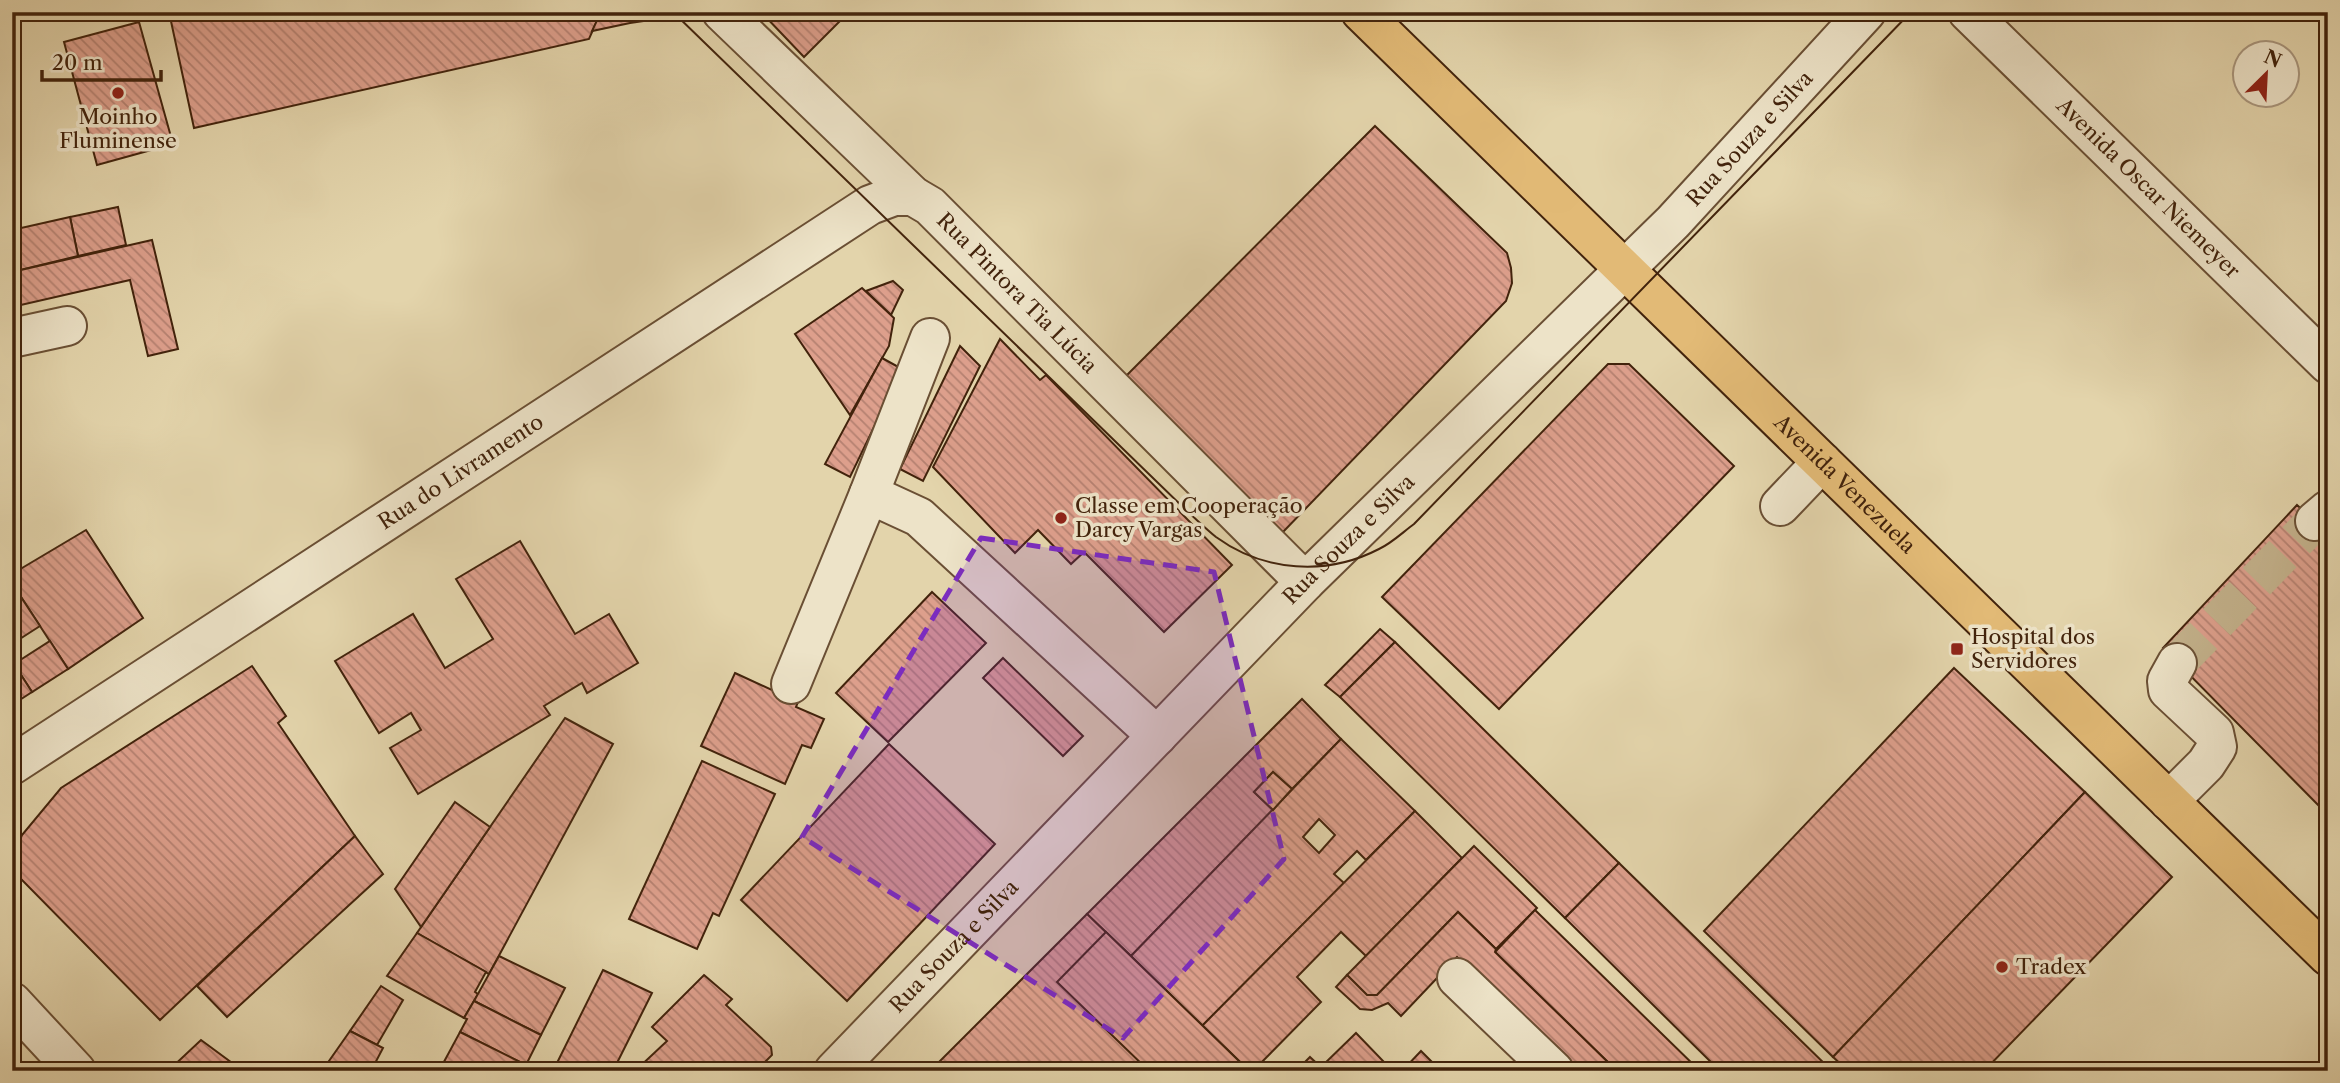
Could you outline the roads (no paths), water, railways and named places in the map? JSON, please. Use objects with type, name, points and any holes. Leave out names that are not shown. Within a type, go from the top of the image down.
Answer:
[{"type":"main road","name":"Avenida Venezuela","points":[[1361,12],[2328,956]]},
{"type":"street","name":"Rua Pintora Tia Lúcia","points":[[722,12],[913,196],[930,206],[1304,582]]},
{"type":"street","name":"Rua Souza e Silva","points":[[834,1071],[1304,582],[1695,198],[1866,12]]},
{"type":"street","name":"Avenida Oscar Niemeyer","points":[[1968,12],[2328,364]]},
{"type":"street","name":"Rua do Livramento","points":[[12,765],[870,205],[894,196],[913,196]]},
{"type":"street","points":[[12,338],[66,326]]},
{"type":"street","points":[[791,684],[930,338]]},
{"type":"street","points":[[1780,506],[1822,462]]},
{"type":"street","points":[[869,494],[919,517],[1157,736]]},
{"type":"street","points":[[2169,801],[2206,764],[2217,747],[2214,733],[2168,690],[2167,681],[2177,663]]},
{"type":"street","points":[[1457,978],[1554,1071]]},
{"type":"street","points":[[12,1002],[76,1071]]},
{"type":"tunnel","points":[[2177,663],[2315,521]]},
{"type":"tram line","points":[[673,12],[1209,531],[1235,549],[1254,557],[1296,566],[1317,566],[1359,558],[1393,541],[1414,524],[1911,12]]},
{"type":"place","name":"Moinho Fluminense","points":[[118,93]]},
{"type":"place","name":"Classe em Cooperação Darcy Vargas","points":[[1061,518]]},
{"type":"place","name":"Hospital dos Servidores","points":[[1957,649]]},
{"type":"place","name":"Tradex","points":[[2002,967]]}]
